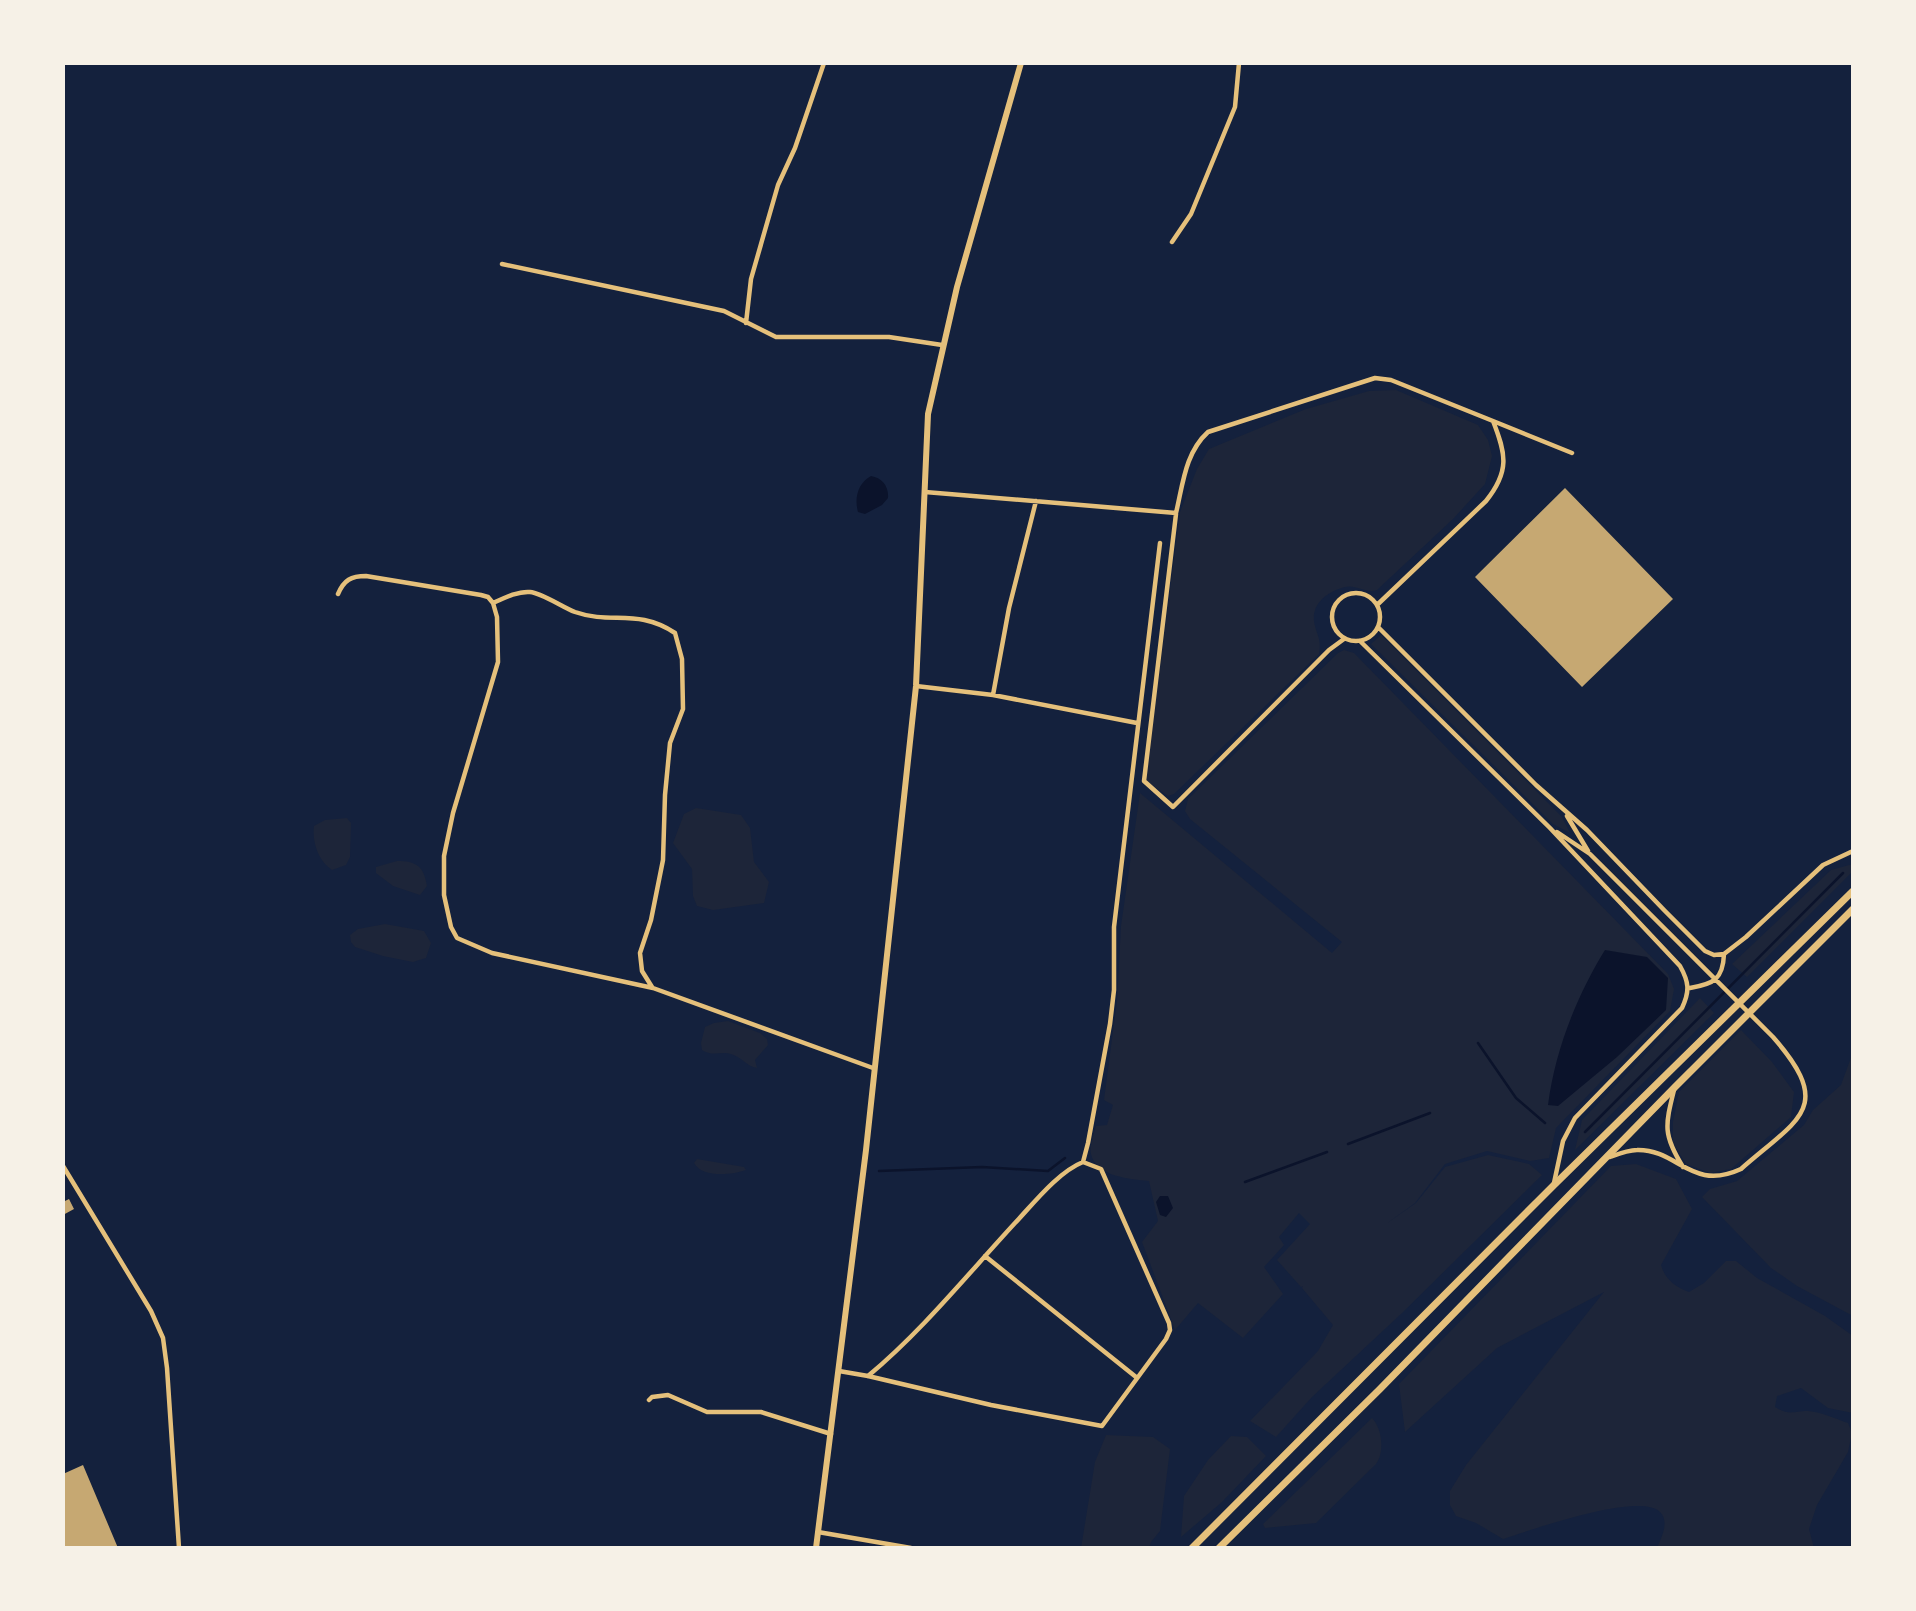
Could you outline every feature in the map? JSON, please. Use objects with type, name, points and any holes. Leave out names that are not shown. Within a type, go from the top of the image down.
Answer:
[{"type":"highway","points":[[1192,1548],[1553,1186],[1853,891]]},
{"type":"highway","points":[[1219,1548],[1390,1380],[1674,1088],[1853,909]]},
{"type":"main road","points":[[816,1548],[839,1371],[916,686],[928,414],[942,345],[1021,63]]},
{"type":"street","points":[[746,323],[751,279],[778,185],[795,148],[824,63]]},
{"type":"street","points":[[1172,242],[1191,214],[1235,107],[1239,63]]},
{"type":"street","points":[[502,264],[724,311],[776,337],[889,337],[942,345]]},
{"type":"street","points":[[1345,639],[1334,626],[1332,618],[1337,603],[1342,597],[1358,593],[1372,599],[1380,612],[1378,627],[1368,639],[1345,639],[1329,650],[1173,807],[1144,780],[1176,513],[1189,457],[1208,432],[1376,378],[1391,380],[1572,453]]},
{"type":"street","points":[[1377,605],[1486,501],[1497,487],[1504,468],[1504,451],[1493,421]]},
{"type":"street","points":[[924,492],[1176,513]]},
{"type":"street","points":[[993,695],[1009,608],[1036,501]]},
{"type":"street","points":[[1083,1162],[1110,1024],[1114,990],[1114,927],[1160,543]]},
{"type":"street","points":[[338,594],[342,583],[347,579],[366,576],[481,595],[488,597],[493,603],[497,617],[498,662],[453,813],[444,856],[444,895],[451,927],[457,938],[484,950],[653,988],[873,1068]]},
{"type":"street","points":[[493,603],[513,594],[530,592],[576,613],[598,618],[631,617],[649,621],[675,633],[682,659],[683,709],[670,743],[663,860],[651,920],[640,953],[642,971],[653,988]]},
{"type":"street","points":[[1378,627],[1565,813],[1587,830],[1706,951],[1714,955],[1724,954],[1746,937],[1823,865],[1853,851]]},
{"type":"street","points":[[1360,641],[1550,828],[1680,966],[1689,988],[1682,1008],[1575,1118],[1563,1142],[1553,1186]]},
{"type":"street","points":[[916,686],[993,695],[1137,723]]},
{"type":"street","points":[[1565,813],[1590,854]]},
{"type":"street","points":[[1550,828],[1590,854],[1773,1037],[1801,1073],[1806,1089],[1806,1102],[1801,1114],[1741,1169],[1717,1177],[1696,1173],[1658,1154],[1637,1150],[1608,1157]]},
{"type":"street","points":[[1689,988],[1716,980],[1724,965],[1724,954]]},
{"type":"street","points":[[1674,1088],[1667,1119],[1668,1144],[1683,1168]]},
{"type":"street","points":[[839,1371],[991,1405],[1102,1426],[1170,1330],[1169,1322],[1101,1169],[1083,1162],[1067,1170],[897,1352],[868,1376]]},
{"type":"street","points":[[63,1166],[151,1311],[163,1338],[179,1548]]},
{"type":"street","points":[[985,1256],[1136,1377]]},
{"type":"street","points":[[649,1400],[652,1396],[668,1395],[707,1412],[761,1412],[831,1434]]},
{"type":"street","points":[[818,1532],[911,1548]]},
{"type":"shaded area","points":[[1396,390],[1478,425],[1488,440],[1492,456],[1485,484],[1453,519],[1377,590],[1345,587],[1323,598],[1314,614],[1320,644],[1319,654],[1174,794],[1168,796],[1146,781],[1147,769],[1180,512],[1197,469],[1209,449],[1306,409],[1369,391]]},
{"type":"shaded area","points":[[871,476],[884,483],[888,498],[882,505],[865,514],[858,512],[857,496],[860,487]]},
{"type":"shaded area","points":[[1381,635],[1562,817],[1570,833],[1553,824],[1371,644]]},
{"type":"shaded area","points":[[1344,650],[1354,653],[1668,974],[1674,989],[1670,1011],[1556,1128],[1549,1158],[1530,1161],[1487,1151],[1445,1164],[1415,1203],[1386,1224],[1416,1203],[1445,1167],[1488,1155],[1529,1164],[1542,1175],[1312,1397],[1276,1437],[1250,1421],[1318,1351],[1333,1325],[1303,1286],[1301,1287],[1277,1260],[1310,1224],[1299,1213],[1279,1237],[1284,1245],[1264,1267],[1283,1294],[1243,1338],[1198,1303],[1175,1330],[1142,1242],[1158,1221],[1149,1181],[1124,1178],[1100,1168],[1094,1162],[1091,1147],[1096,1126],[1107,1125],[1113,1105],[1104,1100],[1117,1001],[1121,926],[1140,793],[1332,953],[1342,942],[1190,819],[1185,811],[1188,799]]},
{"type":"shaded area","points":[[696,808],[741,815],[750,828],[754,862],[769,882],[764,903],[713,910],[697,906],[693,896],[692,869],[673,843],[684,814]]},
{"type":"shaded area","points":[[347,818],[351,823],[350,857],[346,865],[332,870],[323,862],[317,851],[314,826],[325,820]]},
{"type":"shaded area","points":[[397,861],[409,862],[421,869],[427,886],[420,895],[393,886],[376,873],[376,867]]},
{"type":"shaded area","points":[[1853,864],[1853,871],[1747,977],[1732,964],[1831,870]]},
{"type":"shaded area","points":[[385,924],[424,931],[431,943],[426,958],[413,962],[383,956],[355,947],[351,942],[350,935],[358,929]]},
{"type":"shaded area","points":[[1605,950],[1647,957],[1668,978],[1666,1010],[1617,1057],[1558,1106],[1548,1105],[1568,1025]]},
{"type":"shaded area","points":[[1700,998],[1714,1013],[1575,1150],[1582,1120]]},
{"type":"shaded area","points":[[728,1021],[760,1033],[767,1039],[768,1045],[755,1060],[757,1068],[731,1054],[702,1050],[705,1027]]},
{"type":"shaded area","points":[[1741,1030],[1772,1062],[1794,1092],[1791,1117],[1731,1169],[1710,1173],[1686,1164],[1673,1143],[1673,1122],[1679,1092]]},
{"type":"shaded area","points":[[1853,1052],[1853,1316],[1797,1286],[1771,1268],[1702,1197],[1710,1189],[1737,1181],[1804,1125],[1813,1110],[1841,1085]]},
{"type":"shaded area","points":[[697,1159],[744,1167],[746,1170],[726,1174],[710,1173],[698,1168],[694,1163]]},
{"type":"shaded area","points":[[1636,1164],[1676,1179],[1692,1209],[1661,1265],[1675,1285],[1689,1292],[1704,1283],[1726,1261],[1736,1261],[1757,1278],[1825,1316],[1853,1336],[1853,1413],[1828,1408],[1801,1388],[1777,1396],[1775,1407],[1780,1410],[1824,1414],[1848,1423],[1852,1433],[1848,1452],[1817,1505],[1809,1529],[1814,1548],[1657,1548],[1664,1530],[1664,1520],[1660,1512],[1649,1507],[1608,1509],[1558,1521],[1503,1539],[1476,1523],[1456,1516],[1450,1505],[1450,1491],[1466,1465],[1604,1292],[1497,1348],[1405,1432],[1399,1384],[1611,1166]]},
{"type":"shaded area","points":[[1160,1196],[1168,1196],[1173,1208],[1166,1217],[1160,1215],[1156,1202]]},
{"type":"shaded area","points":[[1372,1418],[1381,1440],[1381,1453],[1376,1464],[1316,1523],[1265,1528],[1263,1524]]},
{"type":"shaded area","points":[[1106,1435],[1153,1437],[1170,1449],[1160,1531],[1149,1548],[1081,1548],[1095,1462]]},
{"type":"shaded area","points":[[1231,1436],[1247,1437],[1266,1456],[1222,1502],[1181,1537],[1184,1496],[1208,1460]]},
{"type":"building","points":[[1565,488],[1673,599],[1582,687],[1475,577]]},
{"type":"building","points":[[69,1199],[74,1209],[63,1215],[63,1202]]},
{"type":"building","points":[[83,1465],[118,1548],[63,1548],[63,1474]]},
{"type":"waterway","points":[[1585,1132],[1843,873]]},
{"type":"waterway","points":[[1478,1043],[1516,1098],[1545,1123]]},
{"type":"waterway","points":[[1348,1144],[1430,1113]]},
{"type":"waterway","points":[[1245,1182],[1327,1152]]},
{"type":"waterway","points":[[879,1171],[982,1167],[1048,1171],[1065,1158]]}]
